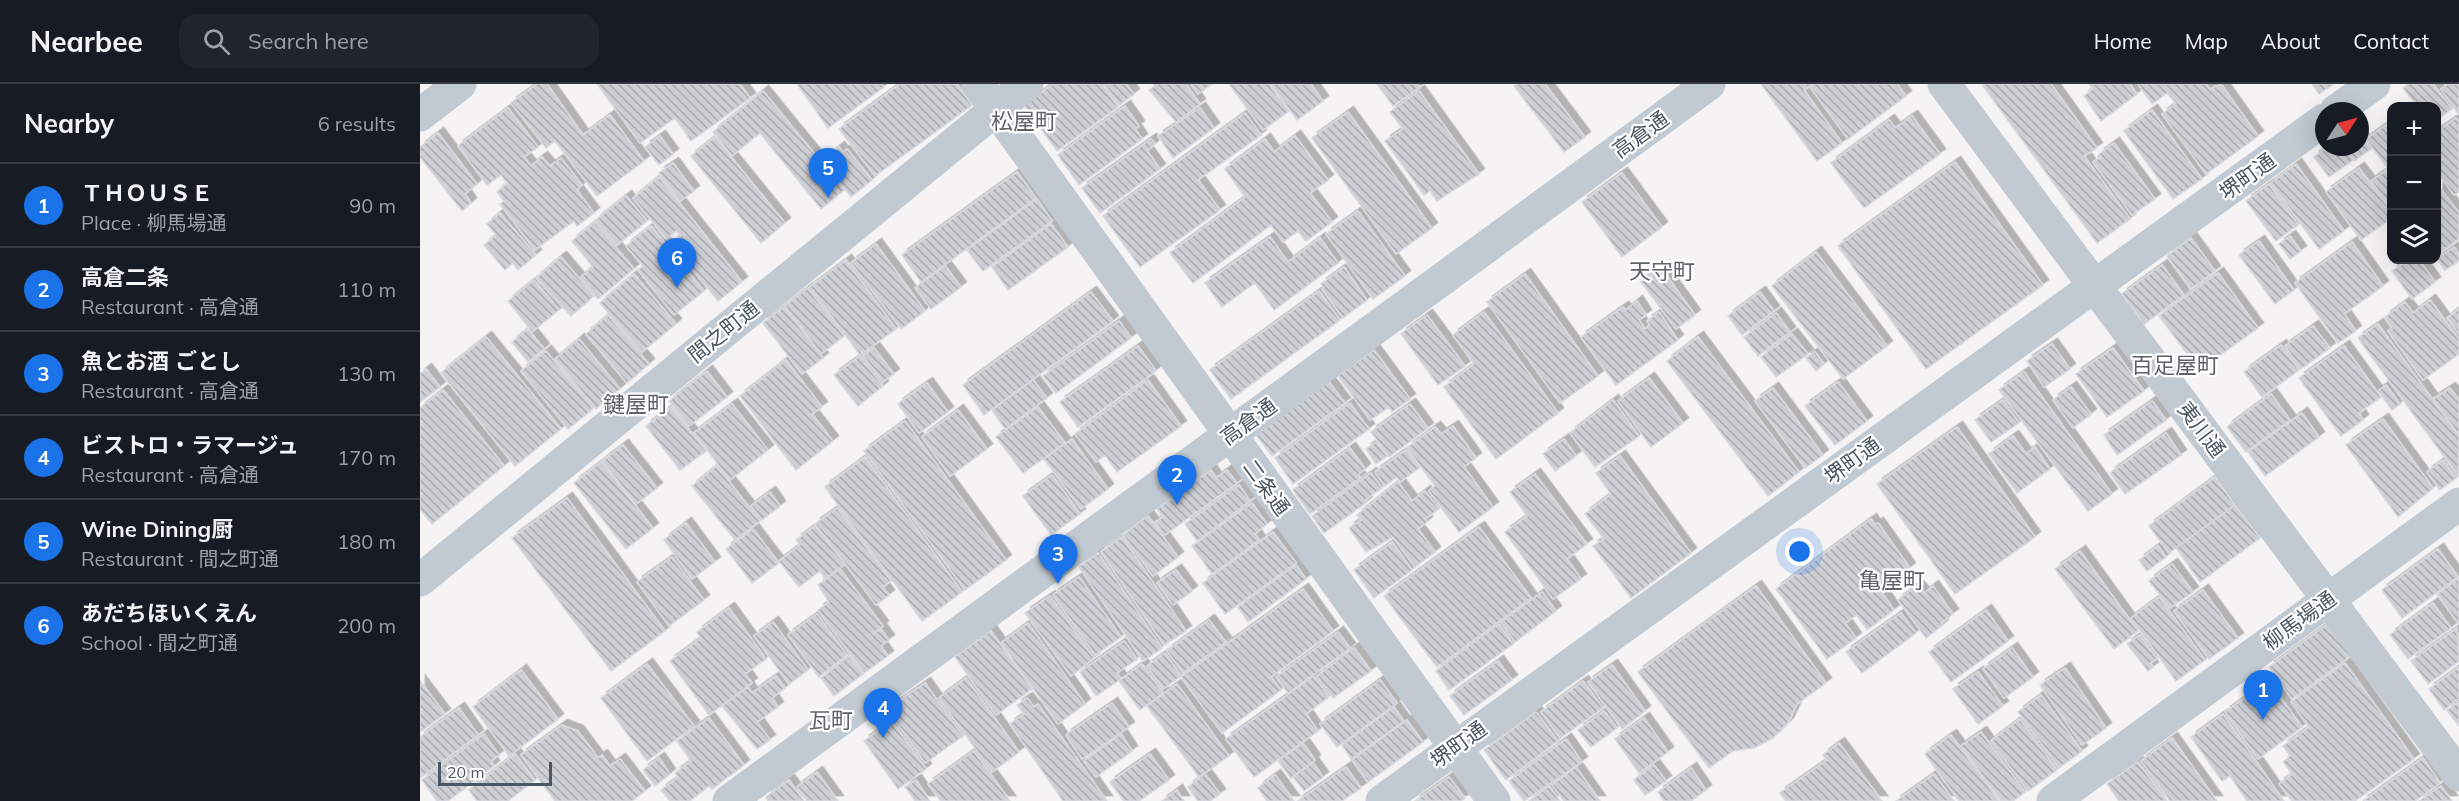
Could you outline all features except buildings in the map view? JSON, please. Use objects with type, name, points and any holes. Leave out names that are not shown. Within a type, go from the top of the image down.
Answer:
[{"type":"street","points":[[420,115],[460,84]]},
{"type":"street","name":"間之町通","points":[[420,580],[986,96],[1027,84]]},
{"type":"street","name":"高倉通","points":[[729,801],[1708,84]]},
{"type":"street","name":"夷川通","points":[[1944,84],[2459,775]]},
{"type":"street","points":[[2349,102],[2374,84]]},
{"type":"street","name":"二条通","points":[[986,96],[1494,801]]},
{"type":"street","name":"堺町通","points":[[1382,801],[1454,746],[2315,126]]},
{"type":"street","name":"柳馬場通","points":[[2053,801],[2459,504]]},
{"type":"place","name":"Wine Dining厨","points":[[828,198]]},
{"type":"place","name":"あだちほいくえん","points":[[677,288]]},
{"type":"place","name":"高倉二条","points":[[1177,505]]},
{"type":"place","name":"魚とお酒 ごとし","points":[[1058,584]]},
{"type":"place","name":"ＴＨＯＵＳＥ","points":[[2263,720]]},
{"type":"place","name":"ビストロ・ラマージュ","points":[[883,738]]},
{"type":"district","name":"松屋町","points":[[1024,121]]},
{"type":"district","name":"天守町","points":[[1662,271]]},
{"type":"district","name":"百足屋町","points":[[2175,365]]},
{"type":"district","name":"鍵屋町","points":[[636,404]]},
{"type":"district","name":"亀屋町","points":[[1892,580]]},
{"type":"district","name":"瓦町","points":[[831,720]]}]
